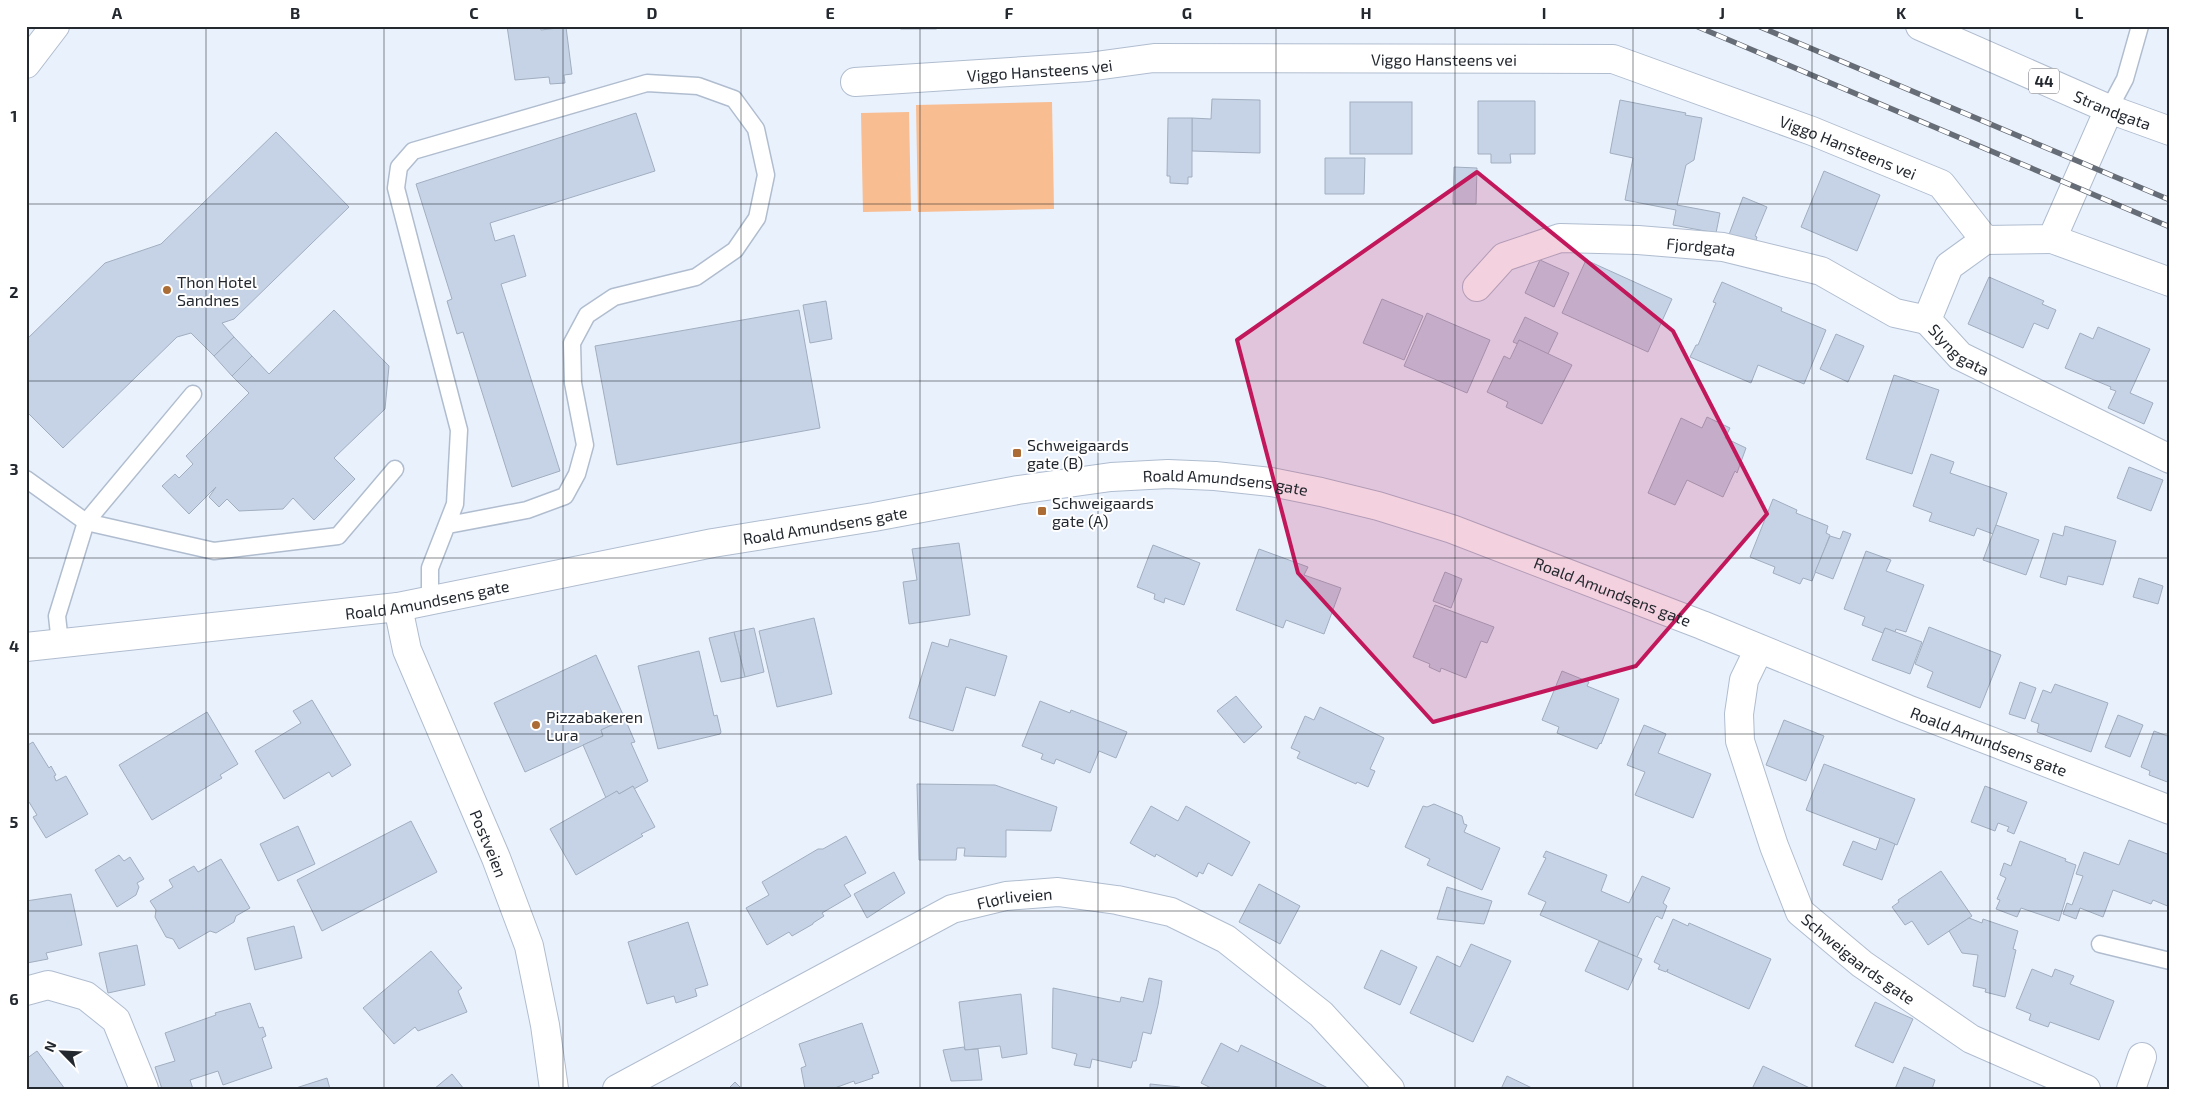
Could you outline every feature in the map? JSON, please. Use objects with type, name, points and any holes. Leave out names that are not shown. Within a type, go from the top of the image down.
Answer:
[{"type":"street","points":[[26,64],[55,26]]},
{"type":"street","name":"Strandgata","points":[[1920,26],[2109,109],[2170,131]]},
{"type":"street","name":"Viggo Hansteens vei","points":[[855,82],[1088,67],[1154,58],[1613,59],[1812,131],[1941,184],[1985,240]]},
{"type":"street","points":[[2052,240],[2109,109]]},
{"type":"street","name":"Fjordgata","points":[[1477,287],[1504,257],[1560,238],[1638,240],[1723,247],[1821,271],[1895,313],[1928,320]]},
{"type":"street","points":[[1985,240],[2052,240],[2170,282]]},
{"type":"street","name":"Slynggata","points":[[1985,240],[1949,266],[1928,320],[1960,356],[2170,459]]},
{"type":"street","name":"Roald Amundsens gate","points":[[26,647],[398,607],[713,543],[874,517],[1018,490],[1111,477],[1168,474],[1215,476],[1271,482],[1321,492],[1378,506],[1452,529],[2170,810]]},
{"type":"street","name":"Postveien","points":[[398,607],[407,650],[496,858],[529,946],[545,1025],[554,1089]]},
{"type":"street","name":"Schweigaards gate","points":[[1759,649],[1744,680],[1739,714],[1740,741],[1774,846],[1800,912],[1862,964],[1971,1039],[2086,1089]]},
{"type":"street","name":"Flørliveien","points":[[617,1089],[952,909],[1006,896],[1058,892],[1117,900],[1170,912],[1226,939],[1321,1014],[1390,1089]]},
{"type":"street","points":[[26,991],[48,985],[86,996],[116,1020],[144,1089]]},
{"type":"street","points":[[2130,1089],[2142,1057]]},
{"type":"lane","points":[[2109,109],[2125,79],[2140,26]]},
{"type":"lane","points":[[430,601],[430,568],[455,504],[459,430],[396,188],[399,168],[413,151],[647,83],[698,86],[734,99],[756,129],[766,176],[757,218],[735,250],[696,277],[614,297],[588,315],[572,343],[573,383],[585,445],[577,474],[565,496],[527,510],[448,525]]},
{"type":"lane","points":[[60,643],[57,616],[86,522],[193,394]]},
{"type":"lane","points":[[27,481],[86,522],[214,551],[338,536],[395,469]]},
{"type":"lane","points":[[2100,944],[2170,960]]},
{"type":"highlighted area","points":[[1477,172],[1673,331],[1767,514],[1636,666],[1433,722],[1298,573],[1237,340]]},
{"type":"shaded area","points":[[1052,102],[1054,209],[918,212],[916,105]]},
{"type":"shaded area","points":[[909,112],[911,211],[863,212],[861,113]]},
{"type":"building","points":[[507,26],[540,26],[541,30],[566,27],[572,74],[564,75],[565,83],[550,84],[549,77],[515,80]]},
{"type":"building","points":[[901,26],[936,26],[936,29],[901,29]]},
{"type":"building","points":[[1212,99],[1260,100],[1260,153],[1192,151],[1192,118],[1211,119]]},
{"type":"building","points":[[1620,100],[1702,118],[1694,160],[1686,165],[1677,205],[1720,213],[1716,233],[1673,225],[1676,210],[1625,200],[1633,158],[1610,153]]},
{"type":"building","points":[[1478,101],[1535,101],[1535,154],[1510,154],[1511,163],[1491,163],[1491,154],[1478,154]]},
{"type":"building","points":[[1350,102],[1412,102],[1412,154],[1350,154]]},
{"type":"building","points":[[636,113],[655,171],[490,223],[495,241],[514,235],[526,276],[501,284],[560,471],[512,487],[463,332],[457,334],[447,301],[452,299],[416,184]]},
{"type":"building","points":[[1168,118],[1192,118],[1192,177],[1188,177],[1188,184],[1170,183],[1170,176],[1167,176]]},
{"type":"building","points":[[276,132],[349,207],[234,319],[222,323],[234,337],[214,356],[191,333],[177,337],[63,448],[26,411],[26,340],[105,263],[161,244]]},
{"type":"building","points":[[1325,158],[1365,158],[1364,194],[1325,194]]},
{"type":"building","points":[[1454,167],[1477,168],[1476,204],[1453,204]]},
{"type":"building","points":[[1824,171],[1880,195],[1857,251],[1801,227]]},
{"type":"building","points":[[1743,197],[1767,207],[1755,236],[1757,237],[1755,244],[1727,240]]},
{"type":"building","points":[[1540,260],[1569,273],[1554,307],[1525,293]]},
{"type":"building","points":[[1586,260],[1672,299],[1648,352],[1562,313]]},
{"type":"building","points":[[1989,277],[2044,301],[2042,304],[2056,310],[2048,329],[2034,323],[2023,348],[1968,324]]},
{"type":"building","points":[[1722,282],[1782,308],[1781,311],[1826,330],[1804,384],[1758,365],[1751,383],[1690,357],[1696,345],[1698,345],[1716,303],[1713,302]]},
{"type":"building","points":[[1382,299],[1423,316],[1404,360],[1363,343]]},
{"type":"building","points":[[826,301],[832,339],[810,343],[803,305]]},
{"type":"building","points":[[334,310],[389,366],[385,409],[334,458],[355,479],[314,520],[293,498],[283,509],[239,511],[227,499],[219,507],[209,497],[216,487],[189,514],[162,486],[175,474],[179,478],[193,464],[186,456],[249,393],[232,376],[252,356],[269,374]]},
{"type":"building","points":[[799,310],[820,428],[617,465],[595,346]]},
{"type":"building","points":[[1427,313],[1490,340],[1467,393],[1404,366]]},
{"type":"building","points":[[1525,317],[1558,333],[1548,354],[1519,340],[1518,344],[1513,342]]},
{"type":"building","points":[[2098,327],[2150,349],[2130,393],[2153,403],[2144,424],[2108,408],[2116,391],[2110,389],[2111,387],[2065,368],[2080,333],[2093,339]]},
{"type":"building","points":[[1836,334],[1864,346],[1848,382],[1820,369]]},
{"type":"building","points":[[234,337],[252,356],[232,376],[214,356]]},
{"type":"building","points":[[1519,340],[1572,365],[1542,424],[1506,407],[1508,402],[1487,392],[1504,356],[1510,359]]},
{"type":"building","points":[[1894,375],[1939,390],[1912,474],[1866,459]]},
{"type":"building","points":[[1707,417],[1730,428],[1725,438],[1746,448],[1737,473],[1735,471],[1723,497],[1687,480],[1675,505],[1648,493],[1681,418],[1702,428]]},
{"type":"building","points":[[1931,454],[1954,462],[1950,473],[2007,493],[1993,534],[1977,528],[1974,536],[1929,521],[1932,513],[1913,506]]},
{"type":"building","points":[[2129,467],[2163,480],[2151,511],[2117,498]]},
{"type":"building","points":[[1773,499],[1797,510],[1796,513],[1828,526],[1826,533],[1830,535],[1812,581],[1803,578],[1800,584],[1773,573],[1775,567],[1750,557]]},
{"type":"building","points":[[1996,525],[2039,540],[2026,575],[1983,560]]},
{"type":"building","points":[[2065,526],[2116,541],[2103,585],[2068,576],[2066,585],[2040,577],[2053,533],[2063,536]]},
{"type":"building","points":[[1843,531],[1851,534],[1833,579],[1815,572],[1830,536],[1840,539]]},
{"type":"building","points":[[959,543],[970,615],[909,624],[903,582],[917,580],[912,549]]},
{"type":"building","points":[[1153,545],[1200,563],[1184,605],[1165,598],[1164,603],[1154,599],[1155,594],[1137,587]]},
{"type":"building","points":[[1259,549],[1308,567],[1304,575],[1341,588],[1324,634],[1286,620],[1283,628],[1236,610]]},
{"type":"building","points":[[1866,551],[1891,560],[1886,571],[1924,585],[1906,632],[1896,629],[1895,632],[1885,628],[1883,633],[1862,625],[1865,617],[1844,609]]},
{"type":"building","points":[[1445,572],[1462,579],[1451,608],[1433,601]]},
{"type":"building","points":[[2139,578],[2163,586],[2158,604],[2133,597]]},
{"type":"building","points":[[1435,605],[1494,627],[1487,643],[1481,641],[1466,678],[1441,668],[1440,672],[1429,667],[1430,664],[1413,657]]},
{"type":"building","points":[[814,618],[832,694],[777,707],[759,631]]},
{"type":"building","points":[[1929,627],[2001,655],[1980,708],[1927,687],[1933,672],[1915,664]]},
{"type":"building","points":[[754,628],[764,672],[745,677],[734,632]]},
{"type":"building","points":[[1885,628],[1922,642],[1910,674],[1872,660]]},
{"type":"building","points":[[734,632],[745,677],[721,682],[709,638]]},
{"type":"building","points":[[950,639],[1007,656],[995,696],[966,687],[953,731],[909,718],[932,642],[948,647]]},
{"type":"building","points":[[699,651],[714,716],[717,715],[721,732],[720,734],[658,749],[638,666]]},
{"type":"building","points":[[596,655],[625,719],[601,730],[603,736],[525,772],[494,703]]},
{"type":"building","points":[[1562,671],[1589,682],[1587,686],[1619,699],[1601,744],[1597,749],[1557,733],[1559,727],[1542,720]]},
{"type":"building","points":[[2020,682],[2036,688],[2025,719],[2009,714]]},
{"type":"building","points":[[2055,684],[2108,703],[2091,752],[2037,732],[2039,724],[2031,721],[2043,690],[2051,693]]},
{"type":"building","points":[[1236,696],[1262,727],[1244,743],[1217,711]]},
{"type":"building","points":[[312,700],[351,765],[332,777],[329,772],[284,799],[255,751],[301,723],[293,711]]},
{"type":"building","points":[[1040,701],[1070,713],[1071,710],[1127,732],[1116,758],[1099,751],[1090,773],[1056,759],[1054,764],[1041,759],[1043,754],[1022,746]]},
{"type":"building","points":[[1320,707],[1384,738],[1370,769],[1375,771],[1368,787],[1357,782],[1356,784],[1297,758],[1300,752],[1291,748],[1305,716],[1314,720]]},
{"type":"building","points":[[207,712],[238,764],[220,775],[222,778],[152,820],[119,765]]},
{"type":"building","points":[[2118,715],[2143,725],[2130,757],[2105,747]]},
{"type":"building","points":[[625,719],[635,742],[631,743],[648,781],[634,789],[633,786],[619,794],[617,791],[606,798],[583,745],[603,736],[601,730]]},
{"type":"building","points":[[1784,720],[1824,736],[1806,781],[1766,765]]},
{"type":"building","points":[[1644,725],[1666,734],[1658,753],[1711,774],[1693,818],[1635,795],[1645,772],[1627,765]]},
{"type":"building","points":[[2154,731],[2170,737],[2170,783],[2149,775],[2150,771],[2141,767]]},
{"type":"building","points":[[33,742],[49,768],[51,766],[56,775],[54,776],[56,781],[66,776],[88,814],[46,838],[33,817],[37,815],[29,802],[26,804],[26,746]]},
{"type":"building","points":[[1824,764],[1915,799],[1897,845],[1806,810]]},
{"type":"building","points":[[917,784],[995,785],[1057,807],[1051,831],[1006,830],[1006,857],[964,856],[965,848],[957,848],[956,860],[919,860]]},
{"type":"building","points":[[633,786],[655,827],[576,875],[550,829],[617,791],[619,794]]},
{"type":"building","points":[[1985,786],[2027,802],[2014,834],[2007,831],[2009,827],[1998,823],[1995,831],[1971,822]]},
{"type":"building","points":[[1434,804],[1462,816],[1464,824],[1467,825],[1464,832],[1500,848],[1482,890],[1427,865],[1430,859],[1405,847],[1423,806],[1427,807]]},
{"type":"building","points":[[1151,806],[1178,821],[1186,806],[1250,842],[1232,876],[1208,863],[1203,874],[1199,872],[1197,877],[1156,854],[1155,857],[1130,843]]},
{"type":"building","points":[[411,821],[437,872],[322,931],[297,880]]},
{"type":"building","points":[[298,826],[315,864],[278,881],[260,844]]},
{"type":"building","points":[[846,836],[866,873],[844,885],[851,896],[822,913],[824,916],[813,924],[792,936],[789,932],[767,945],[746,908],[769,895],[762,882],[818,849],[823,849]]},
{"type":"building","points":[[1880,838],[1895,844],[1882,880],[1843,865],[1853,841],[1876,850]]},
{"type":"building","points":[[2129,840],[2170,855],[2170,907],[2153,900],[2151,904],[2113,890],[2103,917],[2080,908],[2076,919],[2063,914],[2067,903],[2072,905],[2083,876],[2076,874],[2084,852],[2119,865]]},
{"type":"building","points":[[2020,841],[2066,859],[2065,861],[2076,865],[2059,921],[2021,908],[2017,917],[1996,909],[2000,900],[1997,899],[2006,878],[2000,875],[2004,863],[2011,866]]},
{"type":"building","points":[[1546,851],[1607,875],[1601,891],[1629,903],[1642,876],[1670,888],[1663,903],[1667,906],[1662,919],[1657,916],[1655,918],[1637,957],[1540,915],[1546,902],[1528,894],[1546,858],[1543,857]]},
{"type":"building","points":[[119,855],[124,861],[130,857],[144,879],[137,883],[139,887],[136,895],[117,907],[95,870]]},
{"type":"building","points":[[221,859],[250,908],[236,916],[234,922],[216,933],[210,931],[179,949],[173,939],[166,937],[155,917],[156,910],[150,901],[173,887],[169,880],[194,866],[198,872]]},
{"type":"building","points":[[1941,871],[1972,916],[1928,945],[1912,921],[1905,925],[1892,907],[1899,902],[1898,900]]},
{"type":"building","points":[[894,872],[905,893],[867,918],[854,894]]},
{"type":"building","points":[[1259,884],[1300,906],[1280,944],[1239,922]]},
{"type":"building","points":[[1447,887],[1492,901],[1484,924],[1437,919]]},
{"type":"building","points":[[71,894],[82,945],[46,953],[48,959],[27,963],[26,901]]},
{"type":"building","points":[[1969,918],[1982,923],[1983,919],[2018,931],[2013,949],[2016,950],[2005,997],[1985,992],[1986,989],[1973,986],[1978,955],[1962,953],[1949,931]]},
{"type":"building","points":[[1673,919],[1688,926],[1689,923],[1771,959],[1749,1009],[1667,972],[1668,969],[1666,972],[1658,969],[1660,965],[1654,962]]},
{"type":"building","points":[[688,922],[708,985],[695,989],[697,996],[676,1003],[674,996],[647,1004],[628,942]]},
{"type":"building","points":[[294,926],[302,958],[255,970],[247,938]]},
{"type":"building","points":[[1599,941],[1642,959],[1628,990],[1585,971]]},
{"type":"building","points":[[1471,944],[1511,961],[1473,1042],[1410,1013],[1437,956],[1460,967]]},
{"type":"building","points":[[137,945],[145,985],[108,993],[99,953]]},
{"type":"building","points":[[1381,950],[1417,967],[1400,1005],[1364,988]]},
{"type":"building","points":[[431,951],[462,988],[458,991],[467,1012],[418,1031],[415,1027],[394,1044],[363,1008]]},
{"type":"building","points":[[2032,969],[2052,977],[2055,969],[2074,976],[2070,984],[2114,1001],[2099,1040],[2050,1022],[2048,1027],[2029,1020],[2031,1014],[2016,1008]]},
{"type":"building","points":[[1149,978],[1162,981],[1158,1005],[1151,1034],[1143,1032],[1136,1061],[1133,1061],[1131,1068],[1092,1059],[1090,1068],[1074,1065],[1077,1054],[1052,1048],[1053,988],[1120,1002],[1121,997],[1143,1002]]},
{"type":"building","points":[[1021,994],[1027,1054],[1002,1058],[1000,1046],[965,1050],[959,1002]]},
{"type":"building","points":[[1875,1002],[1913,1019],[1893,1063],[1855,1046]]},
{"type":"building","points":[[250,1003],[259,1028],[263,1027],[266,1036],[262,1038],[272,1068],[223,1085],[218,1071],[190,1080],[193,1089],[162,1089],[155,1067],[175,1061],[165,1033],[216,1015],[215,1013]]},
{"type":"building","points":[[862,1023],[879,1073],[872,1075],[873,1078],[855,1084],[854,1081],[832,1089],[805,1089],[801,1068],[806,1066],[799,1044]]},
{"type":"building","points":[[1221,1043],[1238,1052],[1241,1045],[1328,1088],[1213,1089],[1201,1083]]},
{"type":"building","points":[[964,1047],[965,1050],[978,1049],[982,1080],[951,1081],[943,1050]]},
{"type":"building","points":[[37,1051],[65,1089],[26,1089],[26,1059]]},
{"type":"building","points":[[1763,1066],[1812,1089],[1752,1089]]},
{"type":"building","points":[[1904,1067],[1935,1080],[1932,1089],[1895,1089]]},
{"type":"building","points":[[452,1074],[464,1089],[434,1089]]},
{"type":"building","points":[[1507,1076],[1534,1089],[1501,1089]]},
{"type":"building","points":[[327,1078],[330,1089],[296,1089],[296,1088]]},
{"type":"building","points":[[735,1082],[742,1089],[728,1089]]},
{"type":"building","points":[[1150,1084],[1180,1087],[1180,1089],[1150,1089]]},
{"type":"railway","points":[[1696,26],[2170,227]]},
{"type":"railway","points":[[1758,26],[2170,200]]},
{"type":"place","name":"Thon Hotel Sandnes","points":[[167,290]]},
{"type":"place","name":"Schweigaards gate (B)","points":[[1017,453]]},
{"type":"place","name":"Schweigaards gate (A)","points":[[1042,511]]},
{"type":"place","name":"Pizzabakeren Lura","points":[[536,725]]}]
